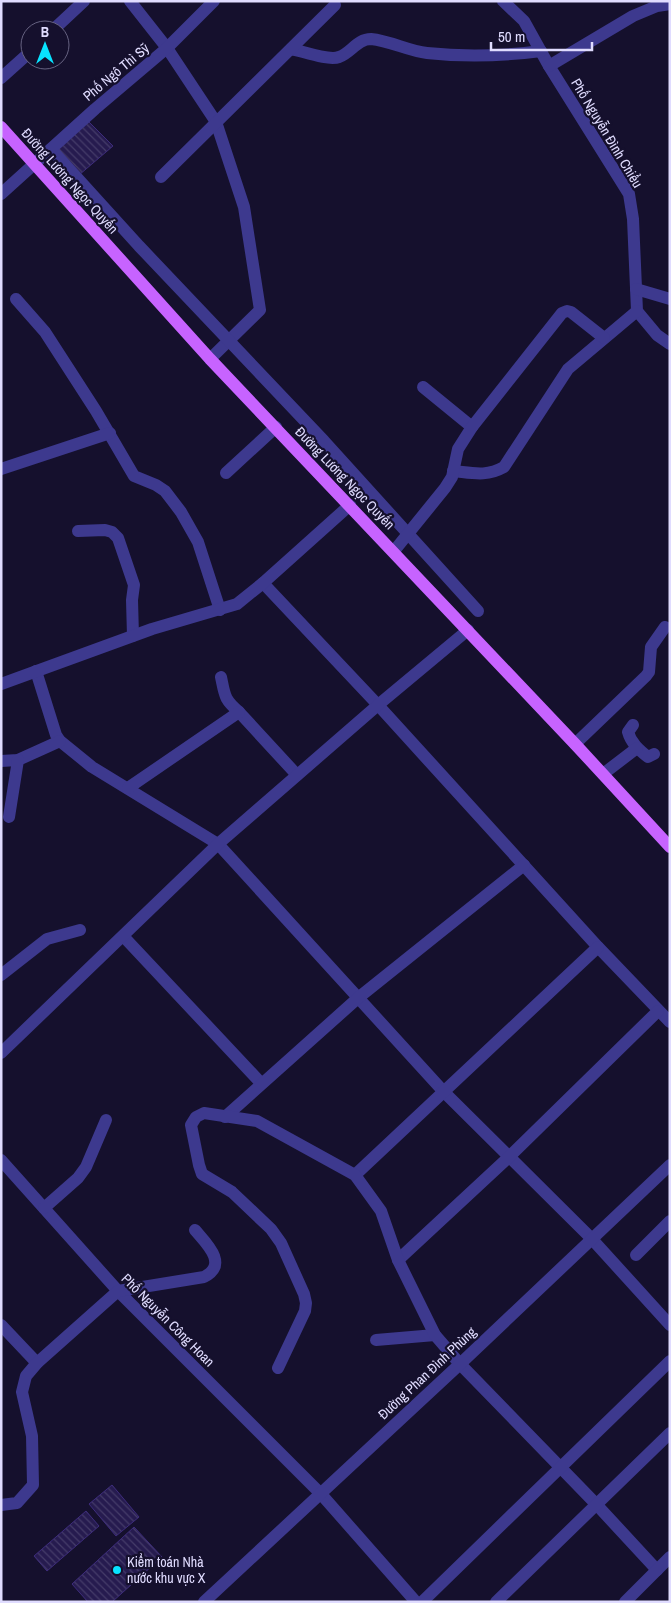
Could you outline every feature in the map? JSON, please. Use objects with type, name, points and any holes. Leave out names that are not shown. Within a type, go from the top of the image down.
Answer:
[{"type":"main road","name":"Đường Lương Ngọc Quyến","points":[[1,127],[210,359],[394,551],[670,847]]},
{"type":"street","points":[[64,20],[84,1]]},
{"type":"street","points":[[130,1],[167,48],[216,122],[244,207],[260,306],[258,314],[210,359]]},
{"type":"street","name":"Phố Ngô Thì Sỹ","points":[[1,194],[95,109],[167,48],[214,1]]},
{"type":"street","name":"Phố Nguyễn Đình Chiểu","points":[[503,1],[524,21],[549,66],[629,194],[633,219],[637,311]]},
{"type":"street","points":[[549,66],[633,16],[657,6],[670,4]]},
{"type":"street","points":[[161,177],[335,5]]},
{"type":"street","points":[[291,48],[332,59],[340,57],[361,41],[370,39],[426,53],[511,55],[541,51]]},
{"type":"street","points":[[1,78],[20,61]]},
{"type":"street","points":[[50,149],[324,440],[478,611]]},
{"type":"street","points":[[636,289],[670,299]]},
{"type":"street","points":[[16,299],[45,332],[110,433],[134,476],[165,491],[181,512],[198,542],[220,610]]},
{"type":"street","points":[[453,471],[487,474],[494,473],[504,467],[568,369],[637,311],[657,335],[670,344]]},
{"type":"street","points":[[394,551],[445,488],[453,471],[458,449],[472,426],[562,313],[571,312],[604,338]]},
{"type":"street","points":[[423,387],[472,426]]},
{"type":"street","points":[[226,473],[276,427]]},
{"type":"street","points":[[1,469],[110,433]]},
{"type":"street","points":[[1,684],[133,636],[237,604],[350,505]]},
{"type":"street","points":[[78,531],[104,530],[112,532],[118,538],[134,585],[132,600],[133,636]]},
{"type":"street","points":[[263,583],[378,705],[598,947],[670,1022]]},
{"type":"street","points":[[575,744],[646,676],[651,647],[665,627]]},
{"type":"street","points":[[1,1053],[218,844],[378,705],[468,630]]},
{"type":"street","points":[[36,671],[56,735],[60,741],[92,767],[218,844],[444,1092],[591,1238],[670,1325]]},
{"type":"street","points":[[221,677],[225,698],[228,703],[239,712],[297,775]]},
{"type":"street","points":[[128,788],[239,712]]},
{"type":"street","points":[[633,725],[628,732],[637,748],[648,757],[654,754]]},
{"type":"street","points":[[1,760],[18,760],[60,741]]},
{"type":"street","points":[[603,774],[637,748]]},
{"type":"street","points":[[9,817],[18,760]]},
{"type":"street","points":[[224,1117],[358,998],[524,865]]},
{"type":"street","points":[[1,975],[47,939],[80,930]]},
{"type":"street","points":[[123,936],[261,1083]]},
{"type":"street","points":[[355,1175],[598,947]]},
{"type":"street","points":[[398,1260],[509,1157],[658,1011]]},
{"type":"street","points":[[278,1368],[305,1311],[304,1294],[281,1243],[271,1229],[232,1192],[202,1174],[191,1125],[196,1117],[204,1113],[257,1121],[355,1175],[381,1211],[398,1260],[436,1336],[460,1364],[560,1466],[657,1570]]},
{"type":"street","points":[[44,1208],[78,1178],[86,1167],[106,1120]]},
{"type":"street","name":"Phố Nguyễn Công Hoan","points":[[1,1160],[118,1291],[321,1494],[416,1602]]},
{"type":"street","name":"Đường Phan Đình Phùng","points":[[204,1602],[460,1364],[670,1165]]},
{"type":"street","points":[[636,1255],[670,1220]]},
{"type":"street","points":[[1,1505],[17,1503],[33,1485],[32,1436],[22,1392],[26,1376],[37,1363],[118,1291],[204,1277],[210,1274],[215,1264],[215,1258],[212,1250],[195,1230]]},
{"type":"street","points":[[1,1325],[37,1363]]},
{"type":"street","points":[[376,1340],[436,1336]]},
{"type":"street","points":[[422,1602],[670,1361]]},
{"type":"street","points":[[496,1602],[670,1433]]},
{"type":"street","points":[[625,1602],[670,1557]]},
{"type":"building","points":[[88,121],[113,146],[79,175],[56,150]]},
{"type":"building","points":[[112,1485],[139,1517],[116,1536],[89,1504]]},
{"type":"building","points":[[86,1511],[99,1526],[47,1571],[34,1556]]},
{"type":"building","name":"Kiểm toán Nhà nước khu vực X","points":[[134,1527],[162,1557],[112,1602],[88,1602],[72,1584]]},
{"type":"place","name":"Kiểm toán Nhà nước khu vực X","points":[[117,1570]]}]
